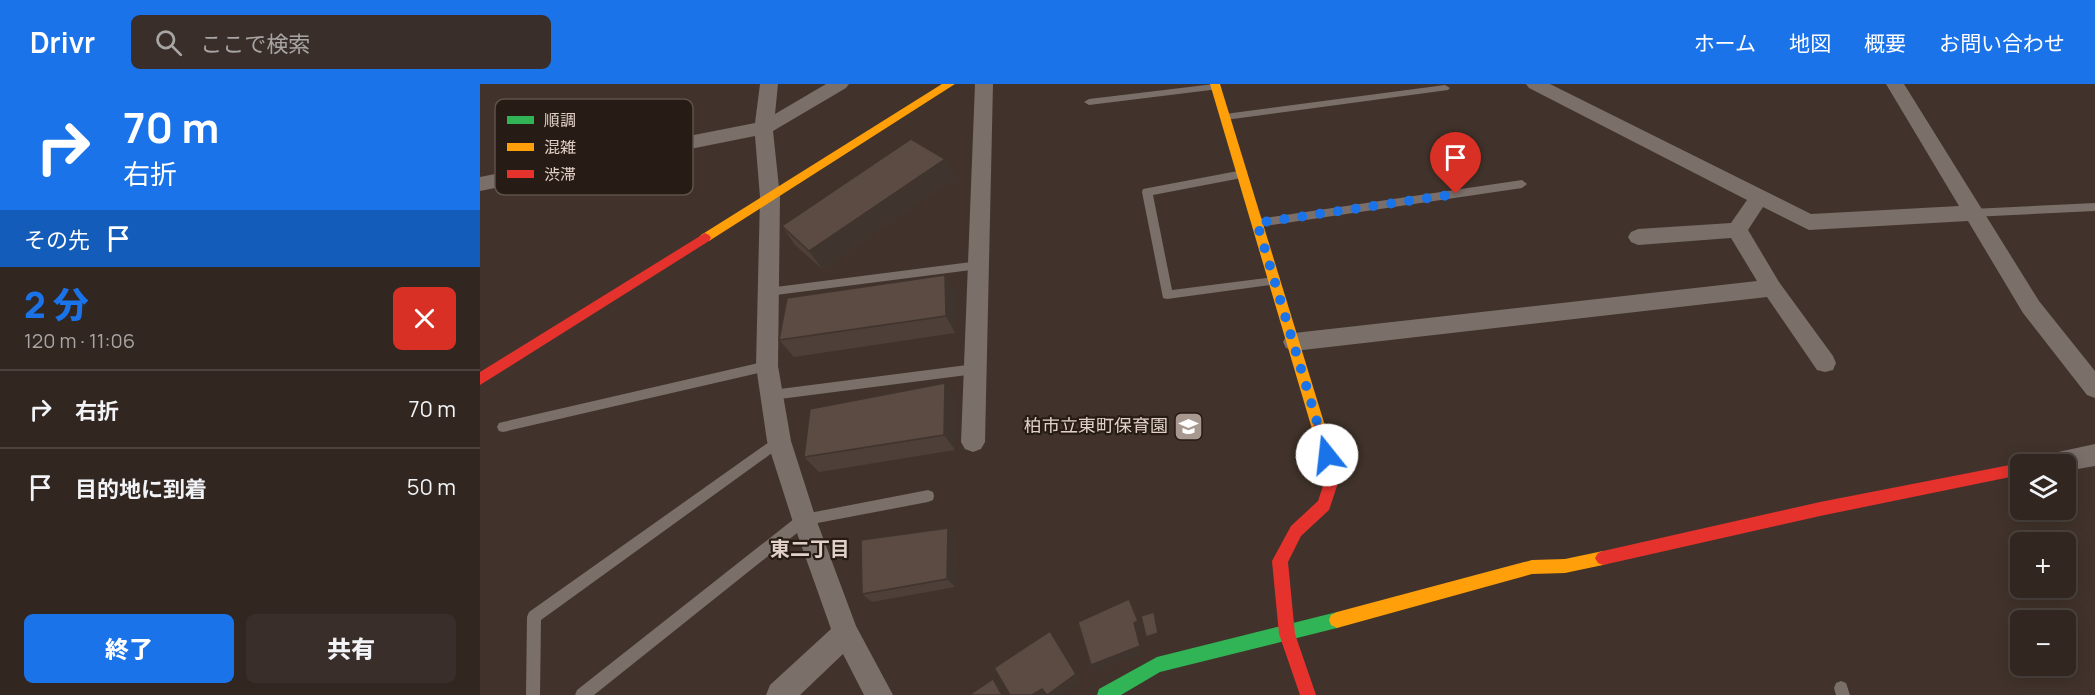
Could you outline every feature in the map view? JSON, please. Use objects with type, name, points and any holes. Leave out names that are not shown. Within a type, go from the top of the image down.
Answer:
[{"type":"street","points":[[769,84],[764,128],[770,197],[767,366],[779,441],[804,519],[846,633],[879,695]]},
{"type":"street","points":[[693,142],[764,128],[840,84]]},
{"type":"street","points":[[480,379],[950,84]]},
{"type":"street","points":[[973,442],[984,84]]},
{"type":"street","points":[[1535,84],[1809,222],[1972,213]]},
{"type":"street","points":[[1895,84],[2031,307],[2095,388]]},
{"type":"street","points":[[1216,86],[1333,477],[1324,505],[1296,531],[1280,561],[1287,634],[1308,695]]},
{"type":"street","points":[[480,183],[495,180]]},
{"type":"street","points":[[1737,230],[1759,198]]},
{"type":"street","points":[[1638,237],[1737,230]]},
{"type":"street","points":[[1737,230],[1772,288],[1825,363]]},
{"type":"street","points":[[1294,342],[1772,288]]},
{"type":"street","points":[[2076,459],[2095,455]]},
{"type":"street","points":[[1104,695],[1156,665],[1287,634],[1533,567],[1565,566],[1820,509],[2010,471]]},
{"type":"street","points":[[780,695],[846,633]]},
{"type":"lane","points":[[1089,102],[1216,86]]},
{"type":"lane","points":[[1225,117],[1445,88]]},
{"type":"lane","points":[[1243,174],[1147,192],[1167,295],[1275,281]]},
{"type":"lane","points":[[1257,223],[1522,184]]},
{"type":"lane","points":[[1972,213],[2095,207]]},
{"type":"lane","points":[[768,292],[979,265]]},
{"type":"lane","points":[[503,427],[767,366]]},
{"type":"lane","points":[[772,395],[975,369]]},
{"type":"lane","points":[[533,695],[534,617],[779,441]]},
{"type":"lane","points":[[582,695],[804,519],[928,496]]},
{"type":"building","points":[[911,139],[945,159],[809,251],[782,226]]},
{"type":"building","points":[[945,275],[946,316],[779,340],[787,298]]},
{"type":"building","points":[[945,383],[944,435],[804,457],[810,409]]},
{"type":"building","points":[[948,528],[947,579],[862,594],[861,540]]},
{"type":"building","points":[[1129,599],[1138,621],[1134,623],[1140,646],[1091,665],[1078,622]]},
{"type":"building","points":[[1154,612],[1158,633],[1146,637],[1141,616]]},
{"type":"building","points":[[1050,631],[1076,674],[1047,695],[1042,689],[1032,695],[1010,695],[994,668]]},
{"type":"building","points":[[993,679],[1002,695],[969,695]]},
{"type":"traffic: fast","points":[[1105,695],[1157,665],[1337,620]]},
{"type":"traffic: slow","points":[[705,238],[950,84]]},
{"type":"traffic: slow","points":[[1215,84],[1319,429]]},
{"type":"traffic: slow","points":[[1337,620],[1532,567],[1565,566],[1603,558]]},
{"type":"traffic: jam","points":[[480,379],[705,238]]},
{"type":"traffic: jam","points":[[1308,695],[1287,634],[1280,561],[1296,531],[1324,505],[1333,477],[1319,429]]},
{"type":"traffic: jam","points":[[1603,558],[1820,509],[2010,471]]},
{"type":"place","name":"柏市立東町保育園","points":[[1189,426]]},
{"type":"district","name":"東二丁目","points":[[810,549]]},
{"type":"route","points":[[1327,455],[1257,223],[1456,194]]}]
